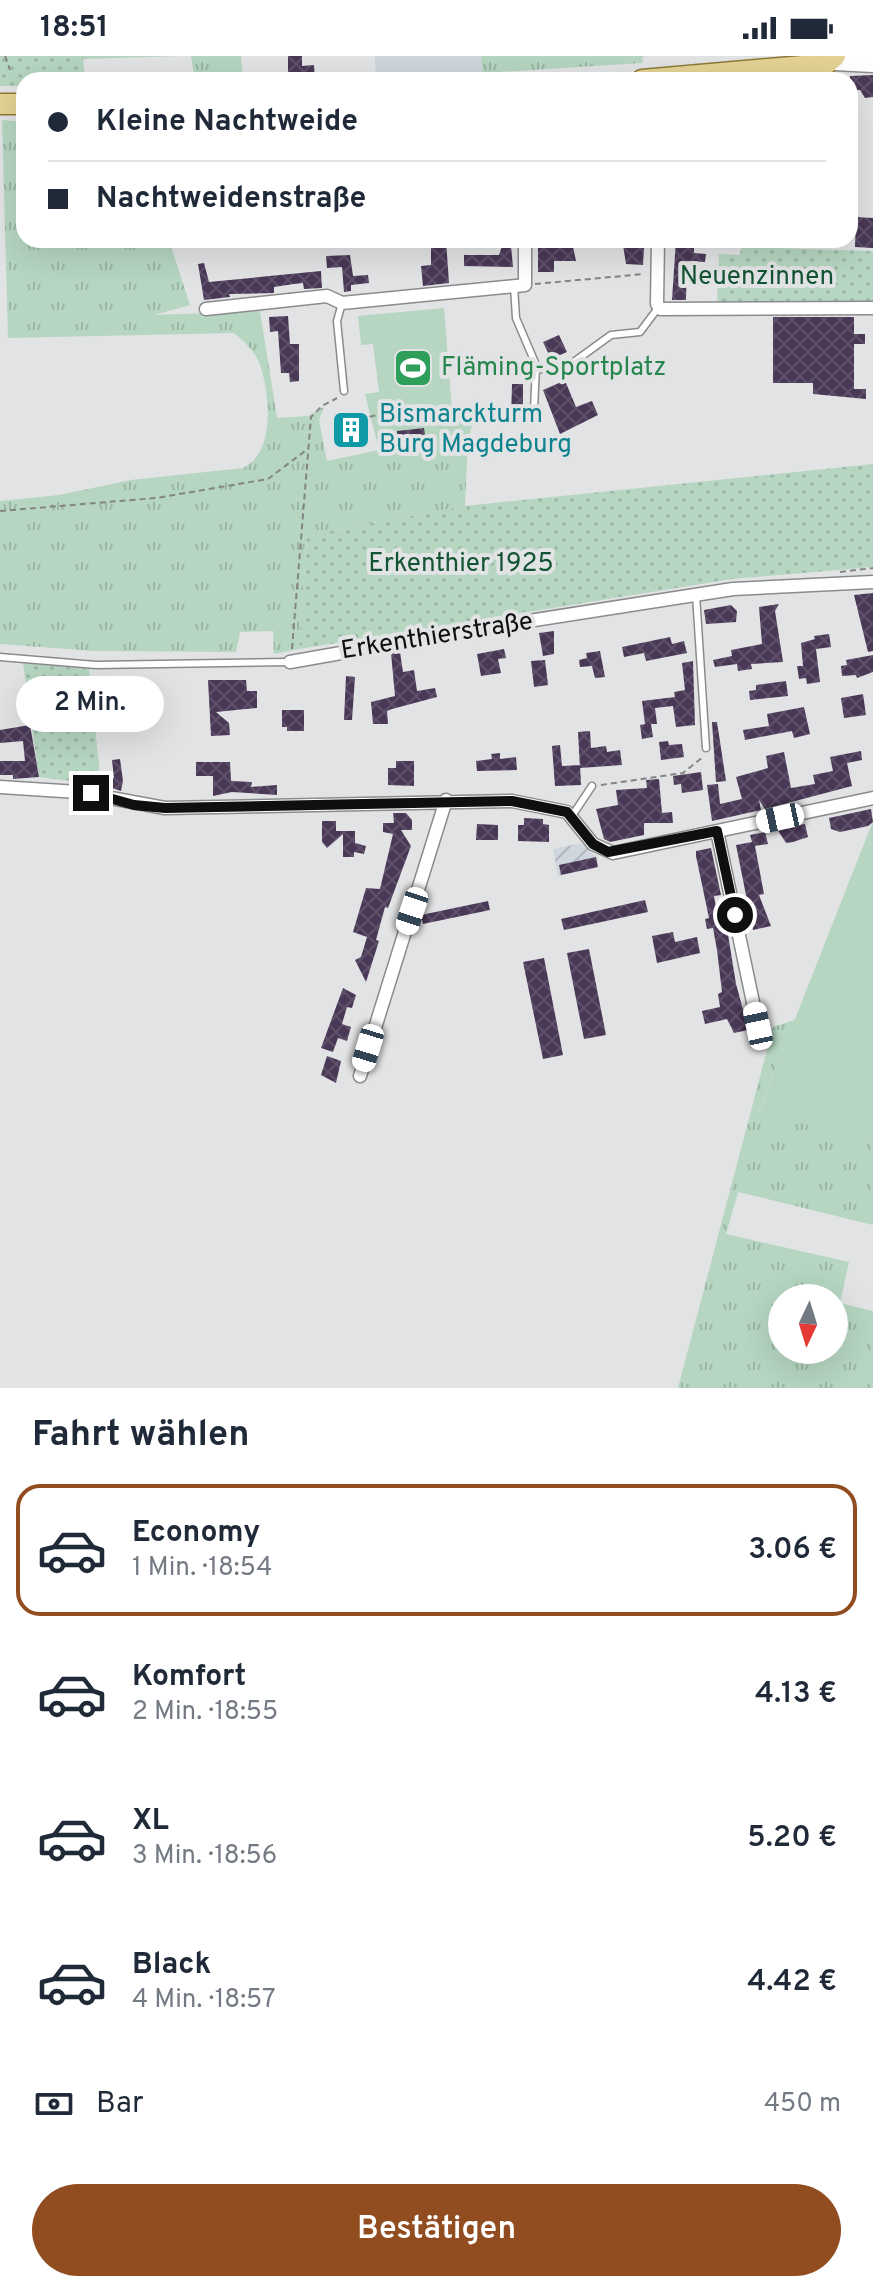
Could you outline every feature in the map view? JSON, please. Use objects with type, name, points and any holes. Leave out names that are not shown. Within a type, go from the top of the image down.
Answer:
[{"type":"main road","points":[[715,72],[835,58]]},
{"type":"street","points":[[835,58],[873,63]]},
{"type":"street","points":[[206,309],[327,296],[342,303],[520,286],[524,248]]},
{"type":"street","points":[[658,248],[658,308],[873,308]]},
{"type":"street","name":"Erkenthierstraße","points":[[290,662],[696,595],[758,587],[873,582]]},
{"type":"street","points":[[0,787],[78,792],[165,808],[446,800],[529,803],[572,816],[593,844],[613,853],[873,798]]},
{"type":"street","points":[[360,1076],[446,800]]},
{"type":"street","points":[[717,831],[758,1026]]},
{"type":"lane","points":[[520,286],[516,318],[530,346],[536,370],[534,410]]},
{"type":"lane","points":[[342,303],[337,321],[344,391]]},
{"type":"lane","points":[[536,370],[571,364],[611,335],[640,332],[658,308]]},
{"type":"lane","points":[[696,595],[706,748]]},
{"type":"lane","name":"Erkenthierstraße","points":[[0,657],[96,665],[290,662]]},
{"type":"lane","points":[[572,816],[592,786]]},
{"type":"path","points":[[5,56],[10,70]]},
{"type":"path","points":[[520,286],[657,273]]},
{"type":"path","points":[[290,662],[311,417],[344,391]]},
{"type":"path","points":[[350,421],[391,412]]},
{"type":"path","points":[[342,445],[367,440],[362,418]]},
{"type":"path","points":[[0,511],[156,498],[268,479],[309,448]]},
{"type":"path","points":[[592,786],[683,773],[696,766],[706,748]]},
{"type":"shaded area","points":[[375,56],[481,56],[482,72],[376,72]]},
{"type":"shaded area","points":[[582,843],[596,857],[598,867],[558,876],[553,849]]},
{"type":"green space","points":[[0,56],[180,56],[83,59],[84,72],[16,72],[16,86],[0,86]]},
{"type":"green space","points":[[191,56],[241,56],[242,72],[194,72]]},
{"type":"green space","points":[[481,56],[643,56],[642,63],[482,72]]},
{"type":"green space","points":[[2,120],[16,121],[16,248],[172,248],[190,305],[154,315],[260,311],[277,418],[308,416],[324,407],[319,420],[327,461],[379,450],[468,441],[465,506],[307,535],[299,649],[274,654],[273,631],[240,632],[236,652],[94,651],[0,644],[0,501],[59,495],[131,480],[243,468],[261,450],[268,408],[259,362],[234,333],[8,338]]},
{"type":"green space","name":"Neuenzinnen","points":[[741,248],[873,251],[873,305],[717,306],[719,254],[740,255]]},
{"type":"green space","name":"Fläming-Sportplatz","points":[[444,308],[452,410],[473,420],[468,441],[379,450],[365,394],[379,392],[373,344],[361,345],[358,316]]},
{"type":"green space","name":"Erkenthier 1925","points":[[873,464],[873,567],[732,579],[299,649],[307,535],[465,506]]},
{"type":"green space","points":[[23,663],[89,669],[101,785],[39,777]]},
{"type":"green space","points":[[873,821],[873,1140],[758,1113]]},
{"type":"green space","points":[[795,1020],[758,1112],[873,1140],[873,1225],[738,1192],[726,1234],[849,1262],[844,1284],[768,1284],[768,1364],[848,1364],[848,1305],[873,1311],[873,1388],[678,1388],[773,1027]]},
{"type":"building","points":[[288,56],[302,56],[302,66],[314,65],[314,72],[288,72]]},
{"type":"building","points":[[873,75],[873,97],[865,98],[858,90],[858,76]]},
{"type":"building","points":[[858,217],[873,218],[873,248],[858,247]]},
{"type":"building","points":[[431,248],[447,248],[449,283],[423,286],[421,266],[431,265]]},
{"type":"building","points":[[501,248],[511,248],[513,267],[464,266],[464,255],[499,255]]},
{"type":"building","points":[[538,248],[573,248],[576,261],[554,261],[554,272],[538,272]]},
{"type":"building","points":[[623,248],[644,248],[643,265],[626,264]]},
{"type":"building","points":[[675,248],[694,248],[694,253],[706,254],[705,262],[687,261],[686,300],[672,300]]},
{"type":"building","points":[[350,255],[353,276],[368,275],[369,283],[351,285],[351,291],[344,292],[342,267],[327,268],[326,256]]},
{"type":"building","points":[[204,263],[209,282],[321,271],[322,288],[304,289],[303,283],[274,287],[274,293],[229,294],[230,297],[204,300],[198,264]]},
{"type":"building","points":[[288,316],[290,344],[299,344],[299,381],[290,382],[289,373],[281,373],[278,331],[270,332],[269,317]]},
{"type":"building","points":[[773,317],[854,317],[854,334],[865,334],[865,344],[854,344],[854,389],[866,389],[866,399],[813,394],[813,383],[773,383]]},
{"type":"building","points":[[559,335],[567,352],[551,359],[543,342]]},
{"type":"building","points":[[566,383],[576,407],[592,401],[598,415],[560,434],[543,390]]},
{"type":"building","points":[[512,384],[523,384],[523,418],[511,418]]},
{"type":"building","points":[[424,428],[426,441],[398,444],[397,431]]},
{"type":"building","points":[[873,593],[873,651],[868,652],[854,595]]},
{"type":"building","points":[[779,604],[775,611],[783,662],[751,664],[752,669],[738,671],[737,664],[715,667],[713,660],[732,656],[731,650],[762,644],[759,607]]},
{"type":"building","points":[[731,605],[737,611],[736,622],[706,624],[704,610]]},
{"type":"building","points":[[554,631],[554,654],[543,656],[539,633]]},
{"type":"building","points":[[829,634],[831,647],[816,649],[820,682],[807,684],[806,678],[799,679],[797,666],[803,666],[801,643],[815,639],[814,636]]},
{"type":"building","points":[[670,637],[672,644],[684,641],[687,653],[646,661],[644,653],[624,657],[622,647]]},
{"type":"building","points":[[504,649],[506,658],[498,659],[501,673],[481,676],[477,654]]},
{"type":"building","points":[[600,651],[605,677],[595,678],[592,666],[580,667],[579,660],[587,658],[586,653]]},
{"type":"building","points":[[400,652],[403,672],[414,670],[417,691],[435,688],[437,697],[387,711],[388,724],[373,724],[371,702],[395,696],[391,653]]},
{"type":"building","points":[[873,655],[873,672],[857,678],[856,675],[842,676],[841,666],[847,665],[846,660]]},
{"type":"building","points":[[545,660],[548,685],[534,687],[531,661]]},
{"type":"building","points":[[693,661],[695,725],[676,727],[673,706],[655,708],[657,724],[651,724],[653,737],[642,739],[640,725],[645,724],[642,701],[675,697],[674,692],[685,690],[682,663]]},
{"type":"building","points":[[346,676],[355,677],[352,720],[344,720]]},
{"type":"building","points":[[208,680],[246,680],[247,691],[257,691],[257,708],[216,712],[229,723],[230,735],[211,736]]},
{"type":"building","points":[[786,681],[788,696],[750,700],[749,691],[756,690],[756,685]]},
{"type":"building","points":[[114,689],[115,708],[95,710],[95,691]]},
{"type":"building","points":[[863,694],[866,715],[844,718],[841,698]]},
{"type":"building","points":[[804,707],[810,734],[794,738],[792,731],[745,740],[743,730],[769,726],[767,714]]},
{"type":"building","points":[[282,710],[304,710],[304,731],[287,731],[287,727],[282,727]]},
{"type":"building","points":[[712,722],[717,722],[726,781],[716,782]]},
{"type":"building","points":[[30,725],[39,777],[13,779],[13,775],[0,775],[0,761],[25,761],[23,741],[0,743],[0,730]]},
{"type":"building","points":[[590,731],[591,748],[606,746],[607,752],[620,750],[622,765],[580,768],[578,732]]},
{"type":"building","points":[[668,741],[669,745],[682,744],[684,757],[661,760],[659,742]]},
{"type":"building","points":[[560,745],[562,766],[580,765],[581,785],[555,786],[552,746]]},
{"type":"building","points":[[861,751],[862,760],[847,763],[852,786],[765,809],[759,800],[761,810],[712,821],[707,785],[718,784],[720,804],[742,799],[736,777],[768,768],[766,756],[784,752],[791,788],[815,784],[813,775],[833,771],[830,757]]},
{"type":"building","points":[[500,753],[500,759],[516,757],[517,770],[477,771],[476,761],[492,759],[491,754]]},
{"type":"building","points":[[120,759],[121,791],[103,785],[105,776],[114,778],[112,760]]},
{"type":"building","points":[[396,761],[414,761],[414,786],[388,785],[388,768],[396,768]]},
{"type":"building","points":[[196,762],[230,762],[231,781],[252,782],[251,787],[277,785],[277,795],[232,792],[213,796],[213,776],[196,776]]},
{"type":"building","points":[[701,772],[703,790],[682,793],[681,784],[674,785],[673,776]]},
{"type":"building","points":[[659,779],[662,813],[672,812],[673,823],[644,823],[644,835],[610,842],[604,839],[596,809],[618,805],[616,790],[647,788],[646,780]]},
{"type":"building","points":[[871,809],[873,822],[868,826],[840,832],[831,829],[829,818]]},
{"type":"building","points":[[393,813],[406,813],[412,820],[412,830],[401,830],[411,846],[388,908],[385,907],[376,940],[379,941],[366,982],[355,960],[361,957],[367,937],[353,932],[366,888],[380,889],[393,834],[383,832],[383,823],[394,823]]},
{"type":"building","points":[[524,818],[543,819],[543,824],[549,825],[549,842],[518,841],[518,825],[524,825]]},
{"type":"building","points":[[322,821],[336,821],[336,831],[355,831],[355,843],[366,846],[364,854],[354,852],[354,857],[343,857],[343,834],[327,848],[322,842]]},
{"type":"building","points":[[477,824],[498,825],[498,840],[476,840]]},
{"type":"building","points":[[805,824],[808,837],[793,842],[786,843],[777,829]]},
{"type":"building","points":[[765,832],[768,844],[755,846],[764,894],[759,895],[771,926],[753,930],[736,845],[752,842],[750,835]]},
{"type":"building","points":[[711,848],[721,895],[714,896],[718,918],[725,916],[736,984],[748,1030],[734,1033],[727,1019],[705,1024],[702,1011],[720,1007],[718,994],[722,992],[713,928],[707,929],[705,919],[709,918],[696,856],[696,851]]},
{"type":"building","points":[[596,857],[598,867],[561,875],[559,865]]},
{"type":"building","points":[[645,900],[648,912],[564,930],[561,919]]},
{"type":"building","points":[[488,901],[490,910],[423,924],[421,915]]},
{"type":"building","points":[[673,932],[675,942],[697,937],[700,953],[657,963],[652,936]]},
{"type":"building","points":[[589,949],[606,1035],[584,1039],[567,953]]},
{"type":"building","points":[[544,958],[563,1055],[543,1059],[523,962]]},
{"type":"building","points":[[343,988],[356,995],[352,1008],[347,1007],[342,1024],[351,1027],[347,1041],[338,1038],[333,1052],[321,1048]]},
{"type":"building","points":[[327,1056],[341,1061],[336,1083],[321,1075]]},
{"type":"place","name":"Fläming-Sportplatz","points":[[413,368]]},
{"type":"place","name":"Bismarckturm Burg Magdeburg","points":[[351,430]]},
{"type":"route","points":[[91,793],[134,805],[165,808],[512,801],[567,812],[580,824],[593,844],[613,853],[717,831],[735,915]]}]
